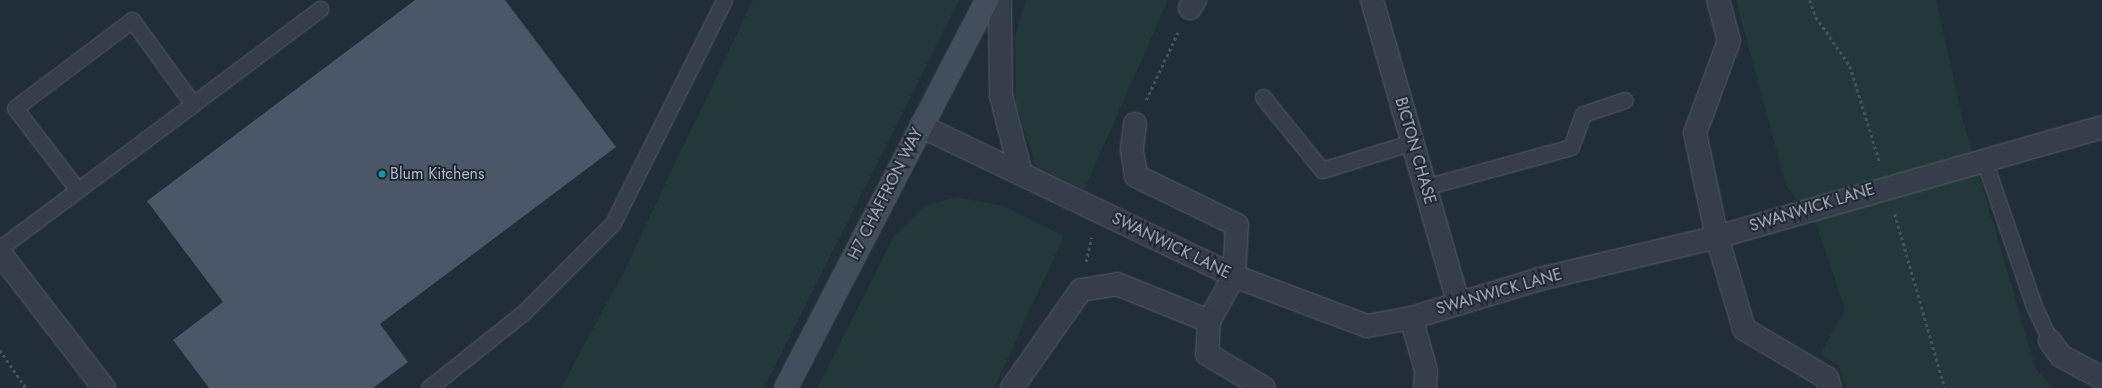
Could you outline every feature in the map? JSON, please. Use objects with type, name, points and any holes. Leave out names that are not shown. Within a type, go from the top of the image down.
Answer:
[{"type":"street","name":"H7 CHAFFRON WAY","points":[[786,388],[987,0]]},
{"type":"street","points":[[1000,0],[1001,95],[1021,174]]},
{"type":"street","name":"BICTON CHASE","points":[[1372,0],[1458,302]]},
{"type":"street","points":[[1718,0],[1729,41],[1695,133],[1717,236],[1744,329],[1827,378],[1830,388]]},
{"type":"street","points":[[1135,124],[1132,150],[1136,176],[1237,225],[1234,276],[1209,321],[1207,354],[1264,388]]},
{"type":"street","name":"SWANWICK LANE","points":[[921,126],[1234,276],[1367,326],[1411,318],[1458,302],[1540,279],[1717,236],[2102,126]]},
{"type":"street","points":[[0,253],[104,388]]},
{"type":"street","points":[[1012,388],[1081,290],[1117,284],[1209,321]]},
{"type":"street","points":[[1411,318],[1426,370],[1425,388]]},
{"type":"street","points":[[2050,341],[2061,356],[2102,378]]},
{"type":"lane","points":[[429,388],[523,313],[612,223],[724,0]]},
{"type":"lane","points":[[0,248],[320,9]]},
{"type":"lane","points":[[77,189],[15,108],[132,20],[193,104]]},
{"type":"lane","points":[[1263,97],[1322,170],[1413,142]]},
{"type":"lane","points":[[1425,187],[1571,147],[1583,114],[1625,100]]},
{"type":"lane","points":[[1984,160],[2034,306],[2050,341]]},
{"type":"path","points":[[1135,124],[1193,4]]},
{"type":"path","points":[[0,350],[26,388]]},
{"type":"green space","points":[[753,0],[959,0],[764,388],[561,388],[623,273]]},
{"type":"green space","points":[[1026,0],[1168,0],[1084,190],[1035,165],[1016,103],[1015,36]]},
{"type":"green space","points":[[1736,0],[1936,0],[1963,121],[2036,369],[2053,388],[1845,388],[1839,365],[1820,355],[1845,309],[1817,227],[1786,185]]},
{"type":"green space","points":[[957,197],[1003,206],[1064,236],[994,388],[817,388],[894,236],[924,206]]},
{"type":"building","name":"Blum Kitchens","points":[[415,0],[505,0],[616,147],[380,324],[408,362],[373,388],[209,388],[173,340],[223,302],[147,201]]},
{"type":"place","name":"Blum Kitchens","points":[[382,174]]}]
